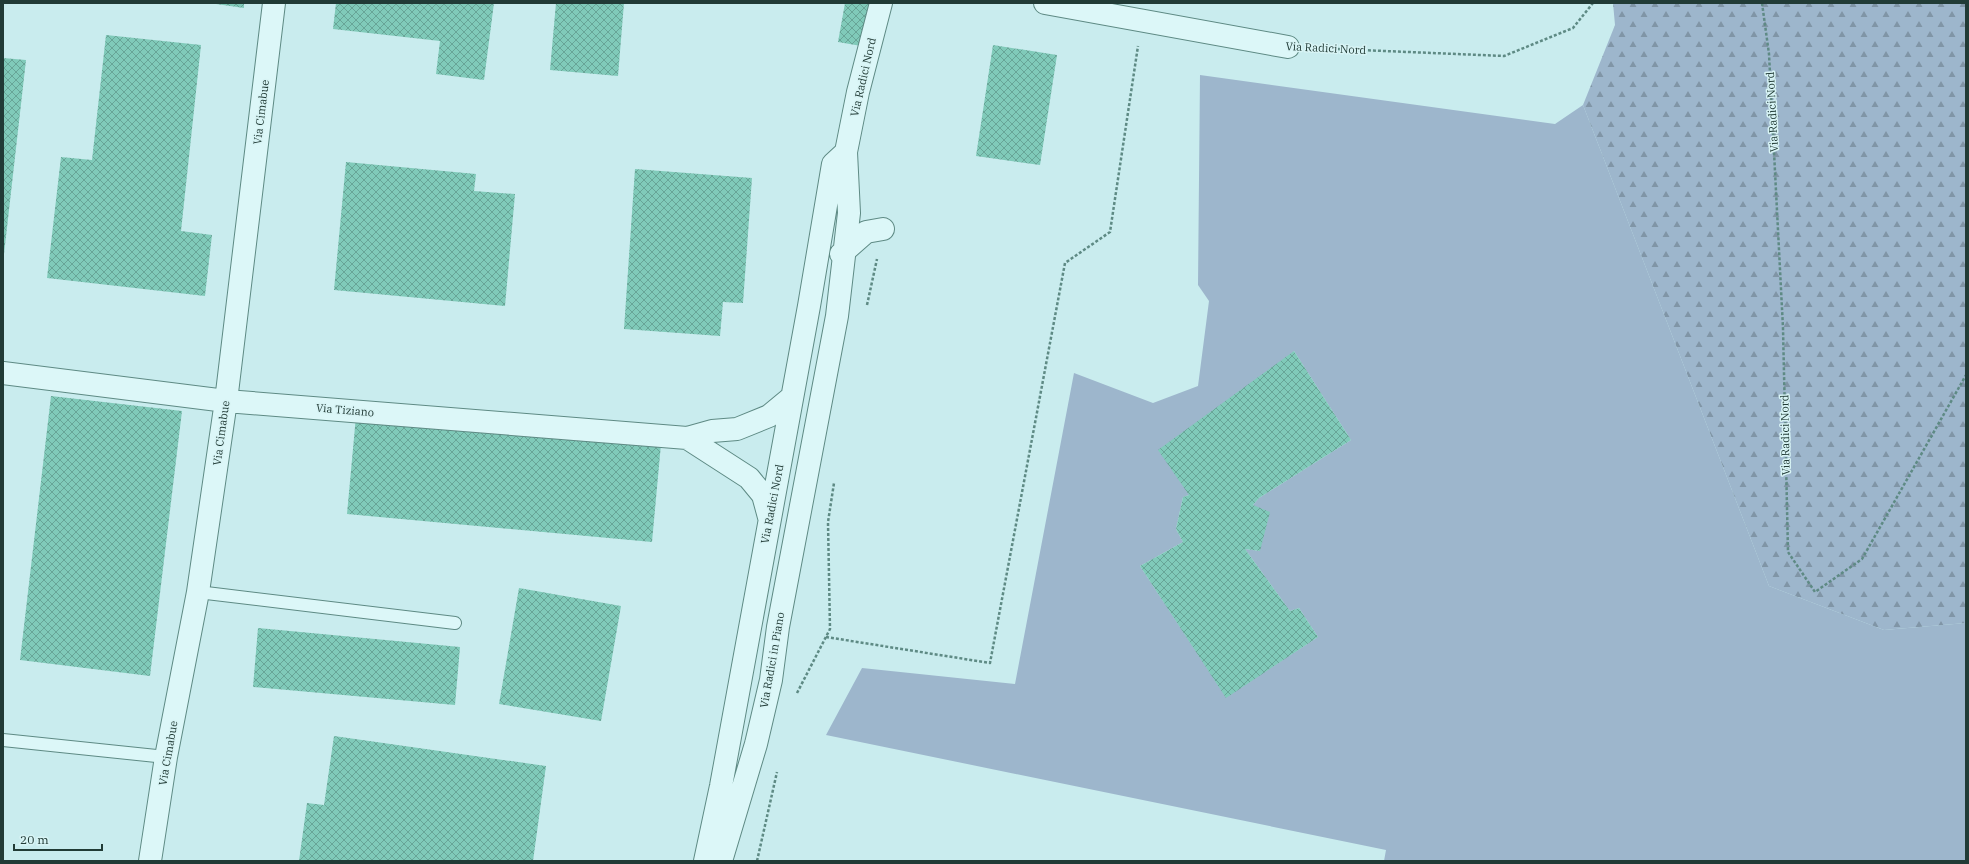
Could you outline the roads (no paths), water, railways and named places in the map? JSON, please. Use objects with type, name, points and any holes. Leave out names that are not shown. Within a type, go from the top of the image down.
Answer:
[{"type":"street","name":"Via Cimabue","points":[[150,861],[166,757],[198,592],[226,401],[274,3]]},
{"type":"street","name":"Via Radici Nord","points":[[811,457],[837,316],[850,213],[846,152],[858,92],[881,3]]},
{"type":"street","name":"Via Radici Nord","points":[[1044,3],[1288,47]]},
{"type":"street","name":"Via Radici Nord","points":[[705,861],[721,786],[834,164],[846,152]]},
{"type":"street","points":[[813,284],[845,249],[866,232],[883,229],[868,221],[848,192]]},
{"type":"street","name":"Via Tiziano","points":[[3,373],[226,401],[687,438]]},
{"type":"street","points":[[687,438],[712,431],[738,429],[769,416],[792,397]]},
{"type":"street","points":[[687,438],[749,478],[763,495],[769,519]]},
{"type":"street","name":"Via Radici in Piano","points":[[722,861],[754,752],[771,680],[778,627],[811,457]]},
{"type":"lane","points":[[198,592],[455,624]]},
{"type":"lane","points":[[3,740],[166,757]]}]
